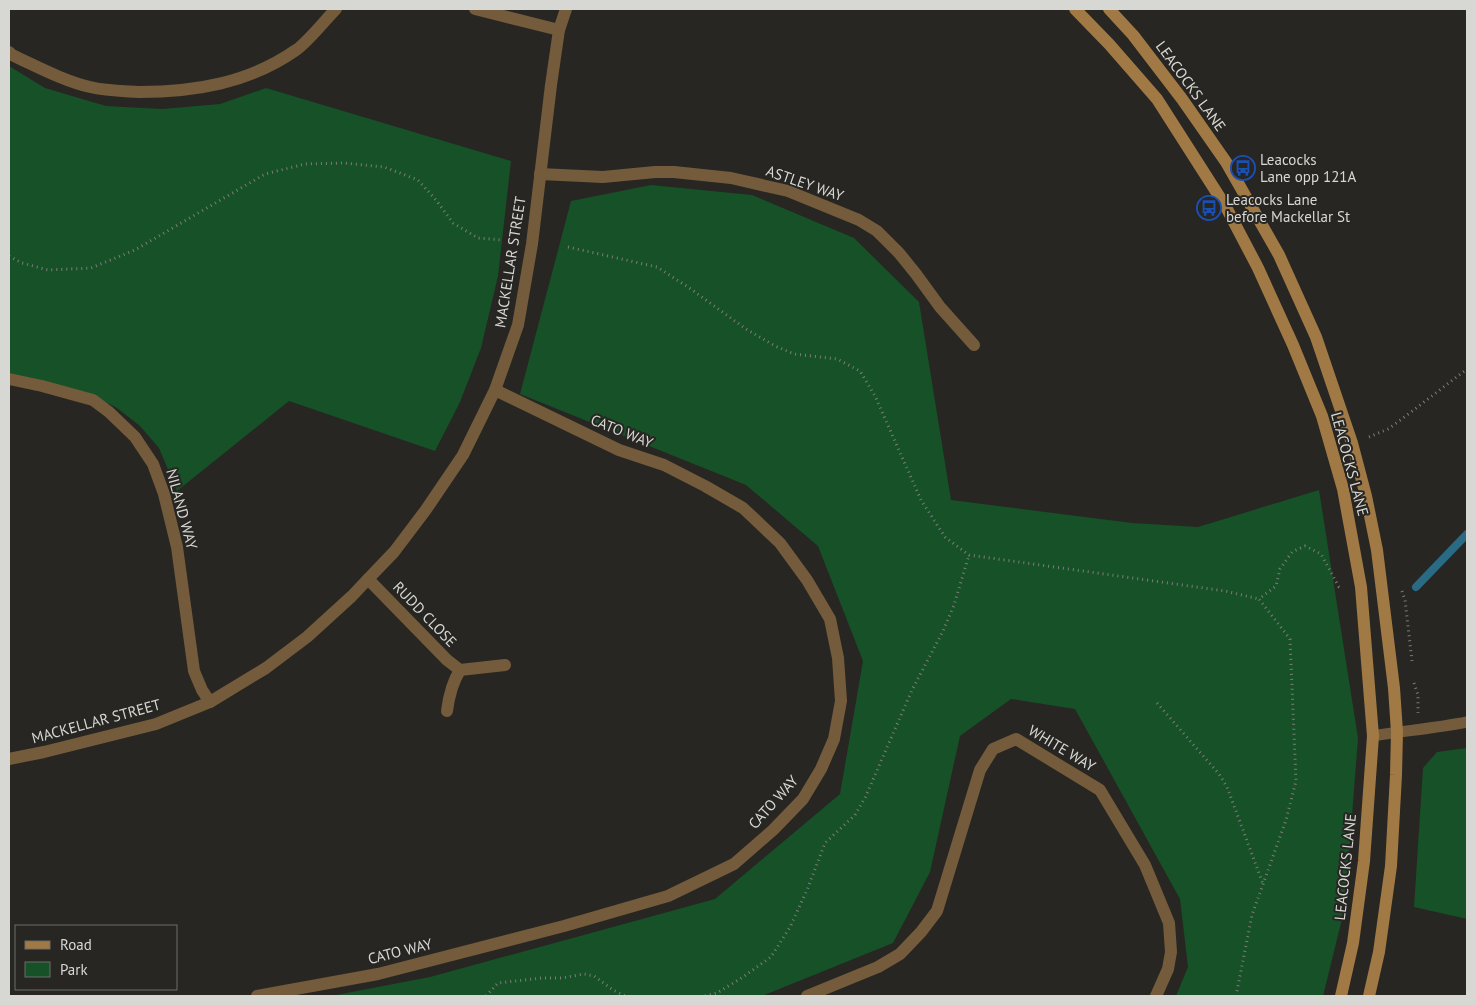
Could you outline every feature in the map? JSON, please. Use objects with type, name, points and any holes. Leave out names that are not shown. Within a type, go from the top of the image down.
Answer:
[{"type":"street","points":[[9,52],[52,73],[90,87],[119,91],[163,92],[200,88],[234,80],[269,66],[297,49],[336,9]]},
{"type":"street","points":[[475,9],[559,30]]},
{"type":"street","name":"MACKELLAR STREET","points":[[9,759],[156,724],[210,702],[266,668],[307,637],[368,580],[394,552],[420,518],[463,455],[495,390],[518,326],[532,244],[559,30],[566,9]]},
{"type":"street","name":"LEACOCKS LANE","points":[[1075,9],[1109,44],[1157,99],[1226,207],[1258,268],[1293,345],[1318,407],[1343,489],[1361,587],[1373,736],[1364,861],[1353,943],[1341,996]]},
{"type":"street","name":"LEACOCKS LANE","points":[[1109,9],[1133,35],[1177,92],[1226,162],[1279,255],[1316,337],[1352,443],[1378,550],[1394,688],[1397,732],[1391,866],[1379,952],[1369,996]]},
{"type":"street","name":"ASTLEY WAY","points":[[540,174],[602,177],[655,172],[704,174],[758,184],[797,194],[859,220],[877,232],[899,253],[940,307],[974,345]]},
{"type":"street","name":"NILAND WAY","points":[[9,379],[93,400],[109,412],[135,437],[153,464],[164,494],[177,547],[194,671],[202,690],[210,702]]},
{"type":"street","name":"CATO WAY","points":[[257,996],[378,974],[564,926],[668,896],[734,864],[773,830],[803,799],[821,769],[834,739],[841,701],[838,658],[830,619],[807,580],[780,542],[743,508],[705,486],[664,465],[619,450],[495,390]]},
{"type":"street","name":"RUDD CLOSE","points":[[368,580],[447,660],[460,670]]},
{"type":"street","points":[[447,711],[454,679],[460,670],[505,665]]},
{"type":"street","name":"WHITE WAY","points":[[807,996],[878,967],[900,954],[921,932],[937,911],[980,770],[993,750],[1016,739],[1100,790],[1144,865],[1169,922],[1170,952],[1168,968],[1156,996]]},
{"type":"lane","points":[[1373,736],[1444,727],[1467,722]]},
{"type":"path","points":[[9,256],[22,263],[48,270],[91,268],[135,250],[265,174],[305,164],[334,163],[384,167],[418,180],[436,200],[452,223],[478,238],[503,240]]},
{"type":"path","points":[[568,247],[657,267],[746,329],[775,346],[794,354],[837,359],[860,371],[875,396],[921,500],[945,537],[969,555],[1226,591],[1259,599],[1290,639],[1296,781],[1286,820],[1252,915],[1236,996]]},
{"type":"path","points":[[1352,443],[1388,429],[1467,369]]},
{"type":"path","points":[[1259,599],[1276,586],[1280,569],[1292,552],[1305,546],[1321,554],[1340,587],[1346,588]]},
{"type":"path","points":[[705,996],[717,993],[771,957],[790,927],[825,843],[855,815],[865,798],[912,690],[939,640],[954,605],[969,555]]},
{"type":"path","points":[[1157,703],[1219,774],[1227,787],[1263,885]]},
{"type":"path","points":[[486,996],[498,983],[542,978],[562,978],[584,974],[594,976],[624,996]]},
{"type":"green space","points":[[9,66],[45,88],[106,106],[162,109],[220,104],[266,88],[511,161],[498,276],[481,348],[460,402],[435,451],[289,401],[177,491],[159,448],[140,426],[117,408],[88,393],[9,374]]},
{"type":"green space","points":[[651,185],[752,195],[854,238],[919,302],[951,500],[1132,523],[1198,527],[1319,490],[1358,738],[1345,907],[1323,996],[1176,996],[1188,967],[1180,899],[1075,709],[1011,699],[960,736],[930,872],[893,943],[762,996],[331,996],[430,977],[715,899],[840,794],[863,661],[818,546],[746,485],[520,394],[571,201]]},
{"type":"green space","points":[[1467,748],[1467,919],[1414,907],[1423,768],[1437,752]]},
{"type":"waterway","points":[[1416,587],[1467,534]]},
{"type":"place","name":"Leacocks Lane opp 121A","points":[[1243,168]]},
{"type":"place","name":"Leacocks Lane before Mackellar St","points":[[1209,208]]}]
